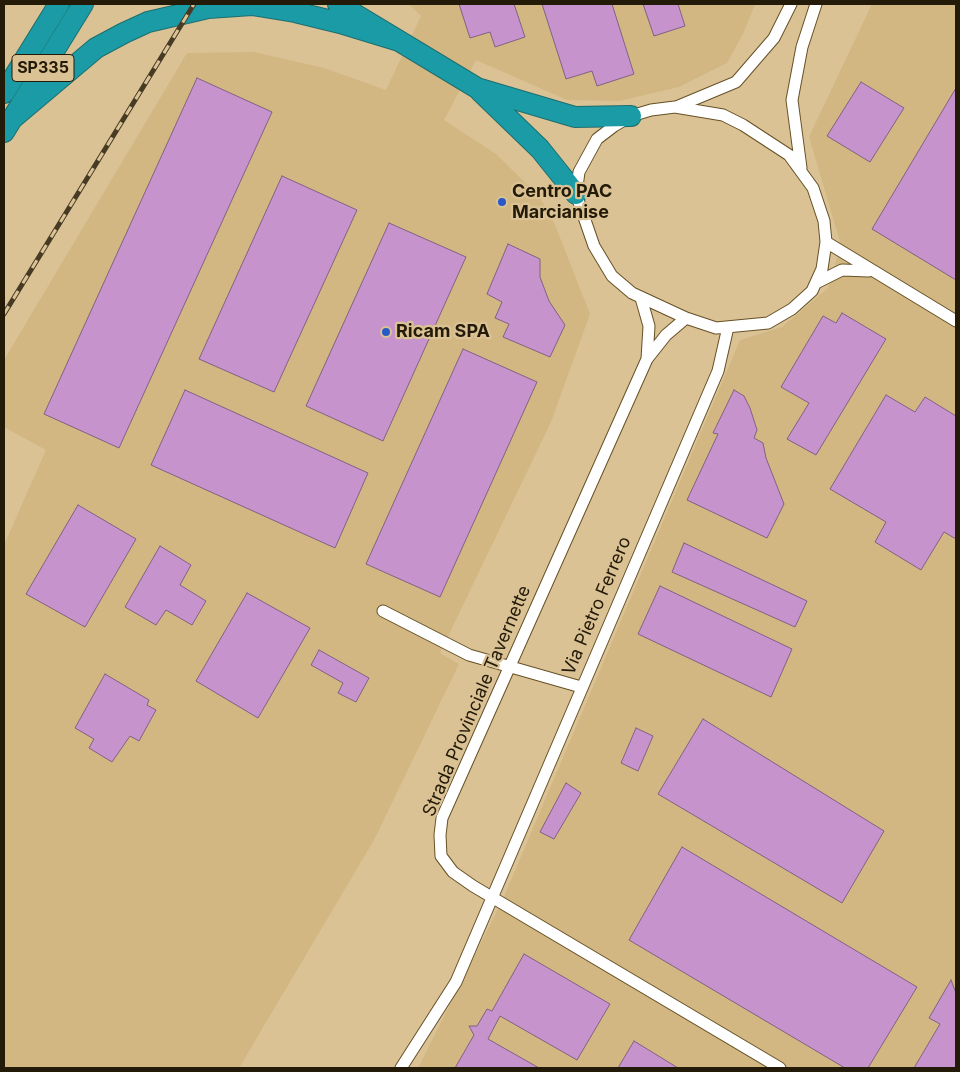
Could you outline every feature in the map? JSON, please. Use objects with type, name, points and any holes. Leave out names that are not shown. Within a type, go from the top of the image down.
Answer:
[{"type":"highway","name":"SP335","points":[[4,93],[58,4]]},
{"type":"highway","name":"SP335","points":[[8,125],[82,4]]},
{"type":"highway","points":[[338,4],[477,88],[540,149],[576,194]]},
{"type":"highway","points":[[364,4],[399,42]]},
{"type":"highway","points":[[8,125],[62,75],[103,44],[148,22],[208,8],[252,5],[295,12],[340,23],[399,42]]},
{"type":"highway","points":[[477,88],[574,117],[632,116]]},
{"type":"street","points":[[675,107],[723,115],[789,155],[813,188],[824,221],[826,242],[822,269],[812,291],[792,309],[768,323],[716,328],[686,318],[641,298],[612,276],[594,246],[576,194],[579,172],[598,139],[614,126],[632,116],[651,110],[675,107],[736,82],[774,38],[791,4]]},
{"type":"street","points":[[801,170],[792,100],[802,47],[816,4]]},
{"type":"street","points":[[826,242],[956,321]]},
{"type":"street","points":[[815,284],[842,270],[874,271]]},
{"type":"street","name":"Strada Provinciale Tavernette","points":[[641,298],[649,326],[647,359]]},
{"type":"street","name":"Strada Provinciale Tavernette","points":[[686,318],[666,336],[647,359],[442,818],[440,835],[442,856],[452,872],[492,898],[780,1068]]},
{"type":"street","name":"Via Pietro Ferrero","points":[[401,1068],[456,982],[581,687],[718,372],[728,327]]},
{"type":"street","points":[[382,611],[469,654],[581,687]]},
{"type":"shaded area","points":[[409,4],[755,4],[744,32],[727,63],[679,87],[619,101],[567,100],[476,60],[444,120],[496,154],[539,196],[555,225],[590,314],[551,422],[440,653],[459,664],[374,840],[239,1068],[4,1068],[4,545],[46,450],[4,427],[4,360],[187,53],[254,52],[324,68],[386,90],[421,16]]},
{"type":"shaded area","points":[[872,4],[956,4],[956,1068],[418,1068],[503,899],[740,340],[782,327],[828,288],[841,245],[809,137]]},
{"type":"building","points":[[459,4],[514,4],[525,37],[495,47],[490,32],[470,38]]},
{"type":"building","points":[[542,4],[612,4],[634,74],[597,86],[592,71],[566,79]]},
{"type":"building","points":[[643,4],[678,4],[685,26],[654,36]]},
{"type":"building","points":[[197,78],[272,112],[119,448],[44,414]]},
{"type":"building","points":[[861,82],[904,108],[870,162],[827,136]]},
{"type":"building","points":[[956,88],[956,280],[872,229]]},
{"type":"building","points":[[282,176],[357,210],[274,392],[199,359]]},
{"type":"building","name":"Ricam SPA","points":[[389,223],[466,257],[383,441],[306,406]]},
{"type":"building","points":[[508,244],[540,259],[540,277],[549,301],[565,325],[550,357],[503,337],[509,324],[495,318],[502,302],[487,294]]},
{"type":"building","points":[[842,313],[886,339],[816,455],[787,439],[809,403],[781,387],[823,316],[836,323]]},
{"type":"building","points":[[463,349],[537,382],[440,597],[366,564]]},
{"type":"building","points":[[185,390],[368,473],[335,548],[151,465]]},
{"type":"building","points":[[734,390],[744,396],[750,408],[757,430],[754,438],[763,443],[766,458],[784,504],[767,538],[687,500],[718,434],[713,433]]},
{"type":"building","points":[[886,395],[915,412],[925,397],[956,416],[956,539],[944,532],[921,570],[875,542],[886,522],[830,489]]},
{"type":"building","points":[[78,505],[136,539],[85,627],[26,594]]},
{"type":"building","points":[[684,543],[807,601],[795,627],[672,572]]},
{"type":"building","points":[[160,546],[191,565],[180,585],[206,601],[192,625],[166,610],[156,625],[125,607]]},
{"type":"building","points":[[660,586],[792,649],[771,697],[638,634]]},
{"type":"building","points":[[247,593],[310,628],[258,718],[196,681]]},
{"type":"building","points":[[319,650],[369,678],[356,702],[338,693],[343,683],[311,665]]},
{"type":"building","points":[[105,674],[149,700],[147,705],[156,710],[139,741],[130,736],[112,762],[89,748],[94,739],[75,728]]},
{"type":"building","points":[[703,719],[884,831],[842,903],[658,794]]},
{"type":"building","points":[[636,728],[653,736],[638,771],[621,763]]},
{"type":"building","points":[[566,783],[581,793],[554,839],[540,832]]},
{"type":"building","points":[[682,847],[917,987],[868,1068],[845,1068],[629,940]]},
{"type":"building","points":[[524,954],[610,1004],[577,1060],[500,1016],[488,1039],[539,1068],[455,1068],[474,1035],[469,1026],[477,1026],[487,1009],[492,1011]]},
{"type":"building","points":[[951,980],[956,993],[956,1068],[914,1068],[940,1024],[929,1018]]},
{"type":"building","points":[[634,1041],[678,1068],[618,1068]]},
{"type":"railway","points":[[4,314],[194,4]]},
{"type":"place","name":"Centro PAC Marcianise","points":[[502,202]]},
{"type":"place","name":"Ricam SPA","points":[[386,332]]}]
